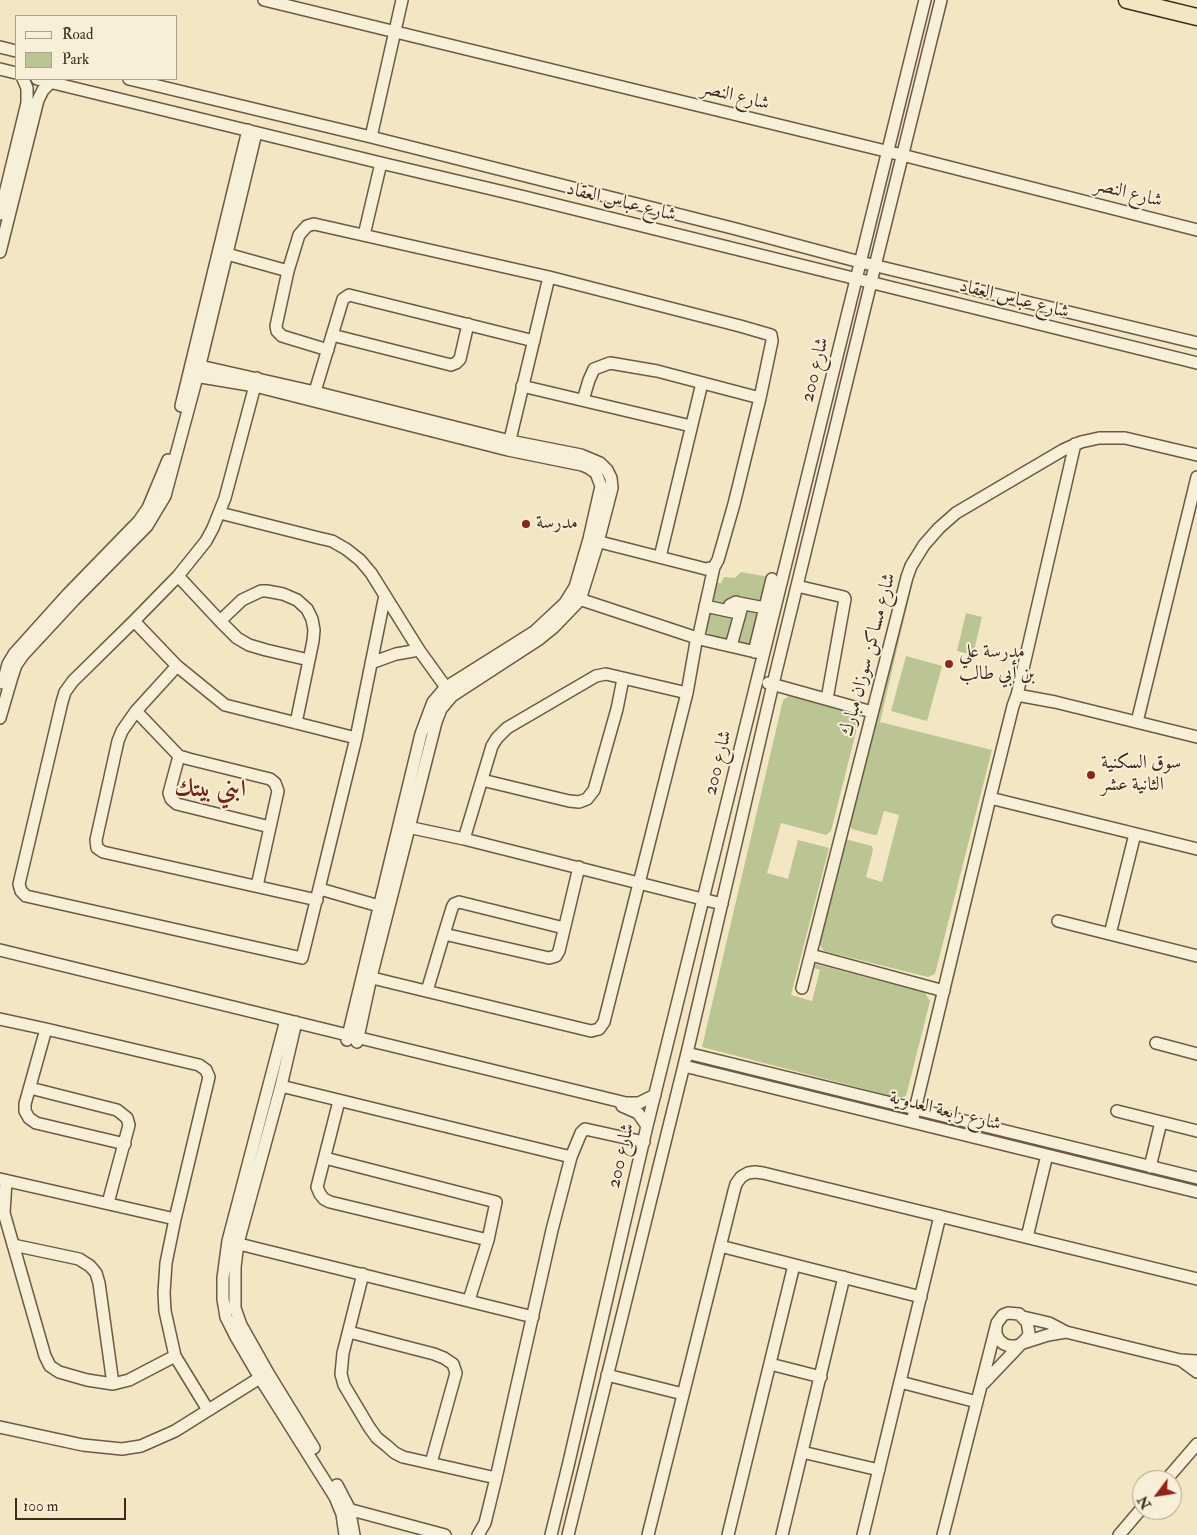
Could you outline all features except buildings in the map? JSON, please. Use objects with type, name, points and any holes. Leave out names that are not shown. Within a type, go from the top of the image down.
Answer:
[{"type":"highway","points":[[1128,0],[1197,17]]},
{"type":"street","name":"شارع النصر","points":[[264,0],[887,152],[1197,230]]},
{"type":"street","points":[[371,137],[402,0]]},
{"type":"street","name":"شارع 200","points":[[551,1535],[647,1126],[758,680],[759,652],[856,280],[925,0]]},
{"type":"street","name":"شارع 200","points":[[568,1535],[684,1066],[773,684],[870,283],[941,0]]},
{"type":"street","points":[[0,47],[15,51]]},
{"type":"street","points":[[0,69],[15,73]]},
{"type":"street","points":[[0,252],[33,99],[23,80]]},
{"type":"street","name":"شارع عباس العقاد","points":[[42,80],[1197,363]]},
{"type":"street","name":"شارع عباس العقاد","points":[[132,80],[467,161],[875,266],[1197,343]]},
{"type":"street","points":[[0,214],[33,99],[51,82]]},
{"type":"street","points":[[138,104],[144,83]]},
{"type":"street","points":[[0,718],[12,677],[20,660],[71,597],[148,508],[166,467],[227,254],[252,132]]},
{"type":"street","points":[[194,370],[252,132]]},
{"type":"street","points":[[462,182],[467,161]]},
{"type":"street","points":[[364,235],[380,163]]},
{"type":"street","points":[[328,350],[282,336],[277,331],[277,321],[298,235],[308,226],[314,224],[549,278],[740,326],[772,336],[760,398],[734,504],[704,606],[686,692],[604,1022],[599,1029],[591,1031],[367,976]]},
{"type":"street","points":[[227,254],[288,271]]},
{"type":"street","points":[[509,445],[549,278]]},
{"type":"street","points":[[924,296],[928,278]]},
{"type":"street","points":[[314,396],[343,299],[349,296],[534,341]]},
{"type":"street","points":[[332,335],[451,365],[460,359],[468,324]]},
{"type":"street","points":[[583,400],[594,369],[610,363],[657,372],[760,398]]},
{"type":"street","points":[[194,370],[314,396],[509,445],[589,468],[596,474],[602,486],[594,541],[575,587],[575,598]]},
{"type":"street","points":[[256,382],[220,513],[206,541],[178,576],[73,681],[65,692],[19,884],[21,891],[26,896],[302,957],[356,738],[386,595]]},
{"type":"street","points":[[660,557],[702,383]]},
{"type":"street","points":[[522,386],[691,426]]},
{"type":"street","name":"شارع مساكن سوزان مبارك","points":[[802,988],[907,577],[911,566],[924,545],[956,513],[1076,444],[1099,438],[1125,438],[1197,455]]},
{"type":"street","points":[[912,1122],[990,798],[1017,695],[1076,444]]},
{"type":"street","points":[[1137,722],[1197,477]]},
{"type":"street","points":[[220,513],[332,541],[346,549],[360,560],[371,573],[419,650],[449,692]]},
{"type":"street","points":[[594,541],[706,569],[714,567]]},
{"type":"street","points":[[178,576],[237,638],[249,645],[310,660]]},
{"type":"street","points":[[575,598],[696,639],[759,652],[765,608],[772,579]]},
{"type":"street","points":[[797,586],[844,597],[845,599],[827,699]]},
{"type":"street","points":[[220,621],[242,600],[254,594],[267,591],[283,594],[296,600],[308,609],[312,619],[314,636],[296,723]]},
{"type":"street","points":[[0,692],[8,664],[14,654],[71,597]]},
{"type":"street","points":[[352,1038],[404,826],[420,734],[433,702],[534,632],[575,598]]},
{"type":"street","points":[[704,606],[737,609],[765,608]]},
{"type":"street","points":[[731,646],[737,609]]},
{"type":"street","points":[[134,621],[177,666],[225,705],[356,738]]},
{"type":"street","points":[[371,663],[396,654],[419,650]]},
{"type":"street","points":[[177,666],[136,710],[126,723],[118,741],[96,840],[97,848],[103,852],[257,886],[318,894],[379,906]]},
{"type":"street","points":[[464,839],[492,746],[507,728],[596,676],[606,674],[686,692]]},
{"type":"street","points":[[482,780],[569,801],[578,802],[587,799],[594,790],[623,679]]},
{"type":"street","points":[[758,680],[872,712]]},
{"type":"street","points":[[1017,695],[1055,702],[1197,737]]},
{"type":"street","points":[[136,710],[179,756],[270,779],[275,783],[278,790],[257,886]]},
{"type":"street","points":[[179,756],[170,793],[172,800],[177,804],[270,827]]},
{"type":"street","points":[[990,798],[1197,849]]},
{"type":"street","points":[[404,826],[579,867],[722,904]]},
{"type":"street","points":[[367,976],[379,906],[404,826]]},
{"type":"street","points":[[1110,934],[1135,834]]},
{"type":"street","points":[[444,934],[549,958],[556,956],[559,951],[579,867]]},
{"type":"street","points":[[427,991],[454,904],[459,902],[564,928]]},
{"type":"street","points":[[1058,921],[1197,956]]},
{"type":"street","points":[[0,950],[290,1023],[626,1103],[639,1103],[655,1095]]},
{"type":"street","points":[[811,955],[944,990]]},
{"type":"street","points":[[0,958],[290,1023]]},
{"type":"street","points":[[0,1019],[199,1065],[206,1070],[209,1077],[175,1219],[166,1263],[164,1292],[165,1311],[175,1356],[208,1410]]},
{"type":"street","points":[[233,1242],[281,1086],[290,1023]]},
{"type":"street","points":[[290,1023],[233,1242],[235,1308],[264,1376],[341,1492],[354,1535]]},
{"type":"street","points":[[46,1029],[25,1104],[25,1111],[36,1123],[125,1144]]},
{"type":"street","points":[[352,1038],[625,1107],[638,1113],[647,1126]]},
{"type":"street","points":[[1156,1043],[1197,1054]]},
{"type":"street","name":"شارع رابعة العدوية","points":[[687,1053],[1197,1178]]},
{"type":"street","points":[[713,1073],[716,1060]]},
{"type":"street","name":"شارع رابعة العدوية","points":[[684,1066],[1197,1192]]},
{"type":"street","points":[[281,1086],[571,1157]]},
{"type":"street","points":[[30,1088],[116,1110],[127,1118],[129,1125],[125,1144],[108,1203]]},
{"type":"street","points":[[339,1101],[317,1187],[320,1194],[330,1202],[488,1240]]},
{"type":"street","points":[[1117,1111],[1197,1131]]},
{"type":"street","points":[[1150,1167],[1162,1122]]},
{"type":"street","points":[[478,1535],[485,1523],[496,1478],[552,1230],[571,1157],[581,1133],[585,1129],[644,1142]]},
{"type":"street","points":[[1027,1237],[1047,1155]]},
{"type":"street","points":[[325,1158],[496,1202],[488,1240],[469,1300]]},
{"type":"street","points":[[648,1535],[736,1184],[741,1177],[748,1173],[755,1172],[1197,1279]]},
{"type":"street","points":[[175,1219],[3,1180],[4,1213],[12,1245],[45,1356],[50,1366],[58,1372],[87,1380],[113,1384],[129,1380],[175,1356]]},
{"type":"street","points":[[627,1215],[646,1220]]},
{"type":"street","points":[[863,1535],[940,1216]]},
{"type":"street","points":[[233,1242],[533,1317]]},
{"type":"street","points":[[12,1245],[80,1260],[90,1266],[96,1273],[113,1384]]},
{"type":"street","points":[[720,1246],[921,1297]]},
{"type":"street","points":[[728,1535],[794,1265]]},
{"type":"street","points":[[363,1274],[343,1353],[341,1374],[344,1385],[369,1427],[377,1438],[394,1453],[403,1457],[496,1478]]},
{"type":"street","points":[[782,1535],[844,1277]]},
{"type":"street","points":[[944,1535],[999,1319],[1008,1313],[1019,1314],[1023,1317],[1049,1323],[1066,1332],[1180,1360],[1197,1361]]},
{"type":"street","points":[[982,1386],[1027,1338],[1029,1327],[1023,1317]]},
{"type":"street","points":[[996,1328],[999,1340],[1009,1346],[1066,1332]]},
{"type":"street","points":[[349,1332],[434,1354],[453,1364],[456,1373],[431,1463]]},
{"type":"street","points":[[1180,1360],[1197,1372]]},
{"type":"street","points":[[770,1364],[820,1377]]},
{"type":"street","points":[[607,1375],[683,1394]]},
{"type":"street","points":[[0,1427],[83,1445],[122,1449],[142,1446],[175,1431],[264,1376]]},
{"type":"street","points":[[900,1382],[977,1402]]},
{"type":"street","points":[[1175,1470],[1197,1444]]},
{"type":"street","points":[[802,1452],[879,1470]]},
{"type":"street","points":[[568,1466],[584,1470]]},
{"type":"street","points":[[345,1508],[345,1535]]},
{"type":"street","points":[[345,1508],[445,1535]]},
{"type":"street","points":[[572,1519],[580,1535]]},
{"type":"street","points":[[1119,1535],[1132,1520]]},
{"type":"green space","points":[[741,572],[775,578],[758,652],[713,641],[701,627],[714,582],[721,583],[724,577],[735,578]]},
{"type":"green space","points":[[907,579],[913,581],[880,722],[992,750],[935,974],[928,977],[824,951],[818,942],[845,839],[872,846],[873,850],[866,877],[882,882],[899,815],[884,811],[877,835],[852,829],[849,825]]},
{"type":"green space","points":[[966,613],[982,617],[973,655],[957,651]]},
{"type":"green space","points":[[906,656],[942,666],[927,721],[891,711]]},
{"type":"green space","points":[[789,696],[855,713],[859,720],[831,831],[826,835],[781,823],[767,873],[788,879],[798,840],[829,848],[791,995],[812,1001],[820,970],[814,968],[815,964],[925,993],[930,1001],[906,1096],[899,1098],[702,1047],[783,700]]},
{"type":"place","name":"مدرسة","points":[[526,524]]},
{"type":"place","name":"مدرسة علي بن أبي طالب","points":[[949,664]]},
{"type":"place","name":"سوق السكنية الثانية عشر","points":[[1091,775]]},
{"type":"district","name":"ابني بيتك","points":[[210,791]]}]
